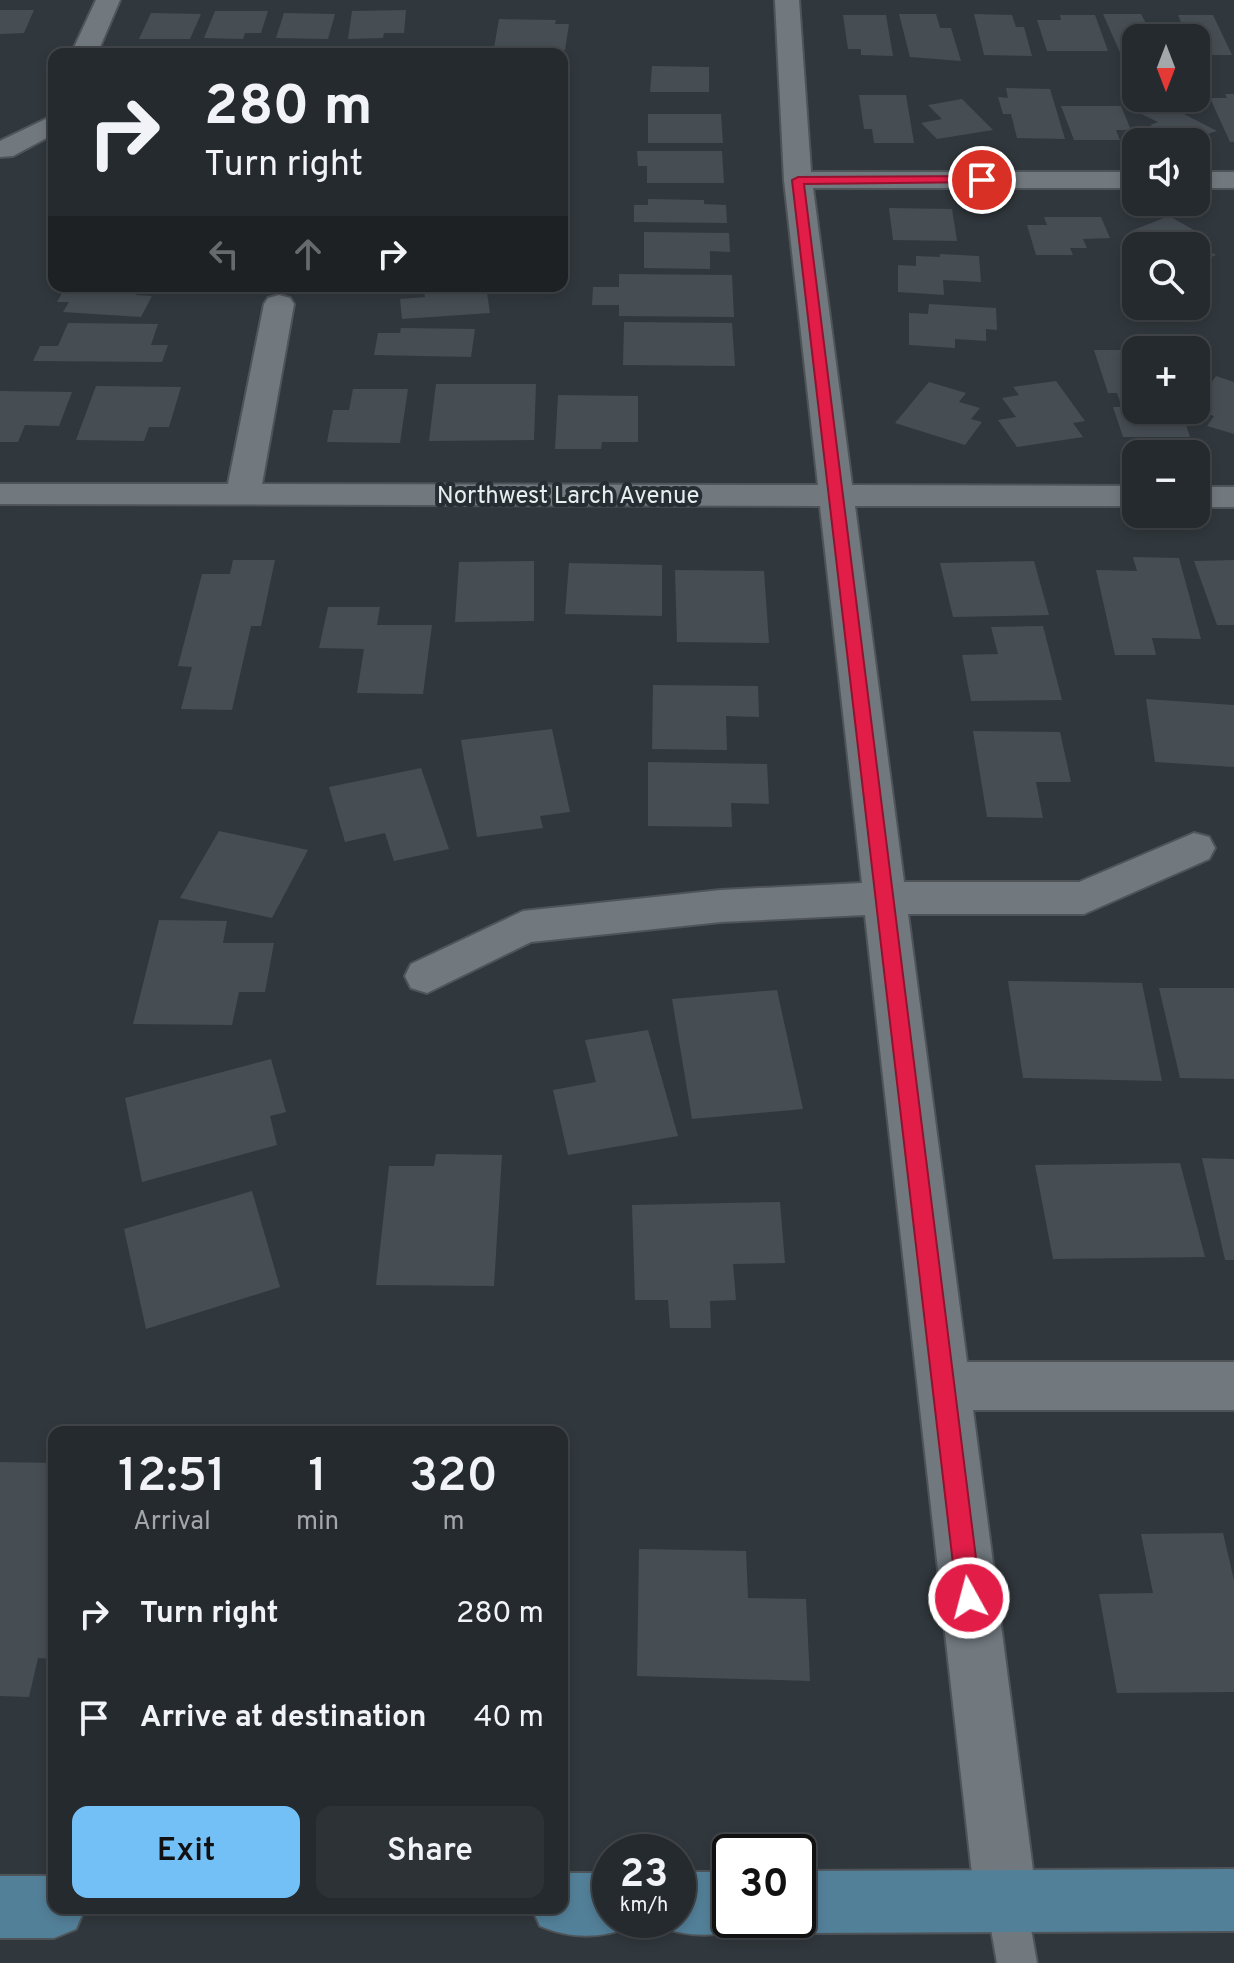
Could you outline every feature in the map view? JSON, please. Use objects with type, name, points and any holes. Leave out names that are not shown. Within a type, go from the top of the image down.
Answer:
[{"type":"main road","points":[[816,1902],[1234,1900]]},
{"type":"main road","points":[[568,1904],[592,1904]]},
{"type":"main road","points":[[0,1907],[48,1907]]},
{"type":"street","points":[[87,48],[108,0]]},
{"type":"street","points":[[787,0],[798,180],[1006,1901]]},
{"type":"street","points":[[3,150],[48,126]]},
{"type":"street","points":[[798,180],[1122,180]]},
{"type":"street","points":[[1210,180],[1234,180]]},
{"type":"street","points":[[243,494],[279,304]]},
{"type":"street","name":"Northwest Larch Avenue","points":[[0,494],[1122,496]]},
{"type":"street","points":[[1210,497],[1234,497]]},
{"type":"street","points":[[427,976],[523,927],[721,906],[883,898],[1084,898],[1194,848]]},
{"type":"street","points":[[943,1386],[1234,1386]]},
{"type":"lane","points":[[1006,1901],[1017,1963]]},
{"type":"building","points":[[0,10],[34,10],[24,33],[0,34]]},
{"type":"building","points":[[406,10],[404,33],[384,33],[383,38],[348,39],[352,11]]},
{"type":"building","points":[[215,11],[268,11],[261,33],[245,33],[243,39],[204,38]]},
{"type":"building","points":[[151,13],[201,14],[190,39],[139,39]]},
{"type":"building","points":[[284,13],[335,14],[328,39],[276,38]]},
{"type":"building","points":[[899,14],[936,14],[940,28],[951,28],[961,61],[910,57]]},
{"type":"building","points":[[974,14],[1012,15],[1016,27],[1024,27],[1032,56],[984,55]]},
{"type":"building","points":[[1103,14],[1141,14],[1146,24],[1122,24],[1122,57]]},
{"type":"building","points":[[843,15],[886,15],[893,56],[861,55],[861,49],[848,49]]},
{"type":"building","points":[[1060,15],[1095,15],[1108,51],[1047,51],[1037,20],[1061,20]]},
{"type":"building","points":[[1178,15],[1213,15],[1232,55],[1210,55],[1210,24],[1182,24]]},
{"type":"building","points":[[499,19],[556,20],[555,24],[569,24],[565,48],[494,48]]},
{"type":"building","points":[[652,66],[709,67],[709,92],[650,92]]},
{"type":"building","points":[[1006,88],[1050,89],[1065,139],[1017,138],[1011,114],[1003,114],[998,97],[1008,98]]},
{"type":"building","points":[[1225,94],[1234,94],[1234,142],[1230,142],[1210,98],[1227,98]]},
{"type":"building","points":[[859,95],[906,95],[914,143],[874,143],[872,129],[864,129]]},
{"type":"building","points":[[962,99],[993,130],[937,139],[921,123],[942,119],[928,105]]},
{"type":"building","points":[[1061,106],[1121,106],[1130,128],[1116,130],[1120,140],[1074,140]]},
{"type":"building","points":[[1137,112],[1184,112],[1182,113],[1217,131],[1210,133],[1210,128],[1156,128],[1150,125],[1158,122]]},
{"type":"building","points":[[648,114],[721,114],[723,143],[648,143]]},
{"type":"building","points":[[637,151],[722,151],[724,183],[647,183],[647,166],[638,166]]},
{"type":"building","points":[[648,199],[704,200],[704,204],[726,205],[727,223],[634,222],[634,205],[648,205]]},
{"type":"building","points":[[889,208],[952,209],[957,241],[893,240]]},
{"type":"building","points":[[1169,216],[1197,232],[1133,232]]},
{"type":"building","points":[[1044,217],[1101,217],[1110,238],[1083,239],[1087,248],[1070,248],[1073,255],[1036,255],[1027,225],[1047,225]]},
{"type":"building","points":[[644,232],[729,233],[730,252],[710,251],[710,269],[644,268]]},
{"type":"building","points":[[940,254],[979,256],[981,282],[943,280],[944,295],[898,292],[898,265],[916,266],[916,256],[940,257]]},
{"type":"building","points":[[619,274],[732,275],[734,317],[619,316],[619,305],[592,305],[593,287],[619,287]]},
{"type":"building","points":[[63,292],[138,292],[136,295],[152,296],[141,317],[63,312],[69,302],[57,302]]},
{"type":"building","points":[[424,292],[487,292],[490,313],[402,319],[400,299],[425,297]]},
{"type":"building","points":[[929,304],[996,308],[997,330],[986,329],[986,341],[955,339],[955,348],[909,345],[909,313],[928,314]]},
{"type":"building","points":[[624,322],[732,323],[735,366],[623,365]]},
{"type":"building","points":[[68,323],[158,324],[151,345],[168,345],[162,362],[33,361],[40,346],[58,346]]},
{"type":"building","points":[[401,328],[475,329],[471,357],[374,355],[378,333],[400,333]]},
{"type":"building","points":[[1094,350],[1122,350],[1122,407],[1117,393],[1108,393]]},
{"type":"building","points":[[1216,376],[1234,382],[1234,434],[1207,426],[1214,416],[1210,415],[1210,384]]},
{"type":"building","points":[[1056,381],[1085,421],[1073,423],[1083,437],[1017,447],[998,420],[1016,417],[1002,398],[1019,395],[1013,387]]},
{"type":"building","points":[[929,382],[966,393],[959,402],[980,408],[971,419],[982,422],[965,445],[895,423]]},
{"type":"building","points":[[436,384],[536,384],[534,440],[429,441]]},
{"type":"building","points":[[96,386],[181,387],[169,427],[149,427],[144,441],[76,440]]},
{"type":"building","points":[[353,389],[408,389],[400,443],[327,442],[333,410],[349,410]]},
{"type":"building","points":[[0,391],[72,392],[59,426],[25,425],[18,442],[0,442]]},
{"type":"building","points":[[558,395],[638,396],[638,442],[602,442],[601,449],[555,449]]},
{"type":"building","points":[[1113,407],[1122,407],[1122,424],[1186,424],[1190,437],[1123,437]]},
{"type":"building","points":[[1133,557],[1179,558],[1201,639],[1152,638],[1156,655],[1115,655],[1096,570],[1137,571]]},
{"type":"building","points":[[233,560],[275,560],[261,626],[251,626],[232,710],[181,709],[192,667],[178,666],[202,574],[230,574]]},
{"type":"building","points":[[1234,560],[1234,625],[1217,625],[1194,561]]},
{"type":"building","points":[[534,561],[534,621],[455,622],[459,562]]},
{"type":"building","points":[[1034,561],[1049,615],[953,617],[940,563]]},
{"type":"building","points":[[569,563],[662,565],[662,616],[565,614]]},
{"type":"building","points":[[675,570],[764,571],[769,643],[677,642]]},
{"type":"building","points":[[328,607],[380,607],[377,625],[432,625],[423,694],[357,693],[364,649],[319,648]]},
{"type":"building","points":[[1043,626],[1062,700],[971,701],[962,655],[998,654],[991,627]]},
{"type":"building","points":[[653,685],[758,686],[759,717],[726,716],[727,750],[652,749]]},
{"type":"building","points":[[1146,699],[1234,705],[1234,767],[1155,762]]},
{"type":"building","points":[[552,729],[570,812],[540,816],[543,828],[477,837],[461,740]]},
{"type":"building","points":[[973,731],[1060,732],[1071,782],[1036,782],[1043,818],[987,817]]},
{"type":"building","points":[[648,762],[767,764],[769,804],[731,803],[732,827],[648,826]]},
{"type":"building","points":[[421,768],[449,849],[394,861],[385,833],[345,842],[329,787]]},
{"type":"building","points":[[219,831],[308,850],[272,918],[180,898]]},
{"type":"building","points":[[159,920],[227,921],[223,943],[274,943],[265,992],[239,992],[232,1025],[133,1024]]},
{"type":"building","points":[[1008,981],[1142,983],[1162,1081],[1023,1078]]},
{"type":"building","points":[[1159,988],[1234,988],[1234,1079],[1180,1078]]},
{"type":"building","points":[[777,990],[803,1109],[692,1119],[672,999]]},
{"type":"building","points":[[648,1030],[678,1136],[568,1155],[553,1090],[596,1082],[585,1040]]},
{"type":"building","points":[[271,1059],[286,1112],[270,1116],[277,1145],[142,1182],[125,1098]]},
{"type":"building","points":[[436,1154],[502,1155],[494,1286],[376,1285],[389,1166],[434,1166]]},
{"type":"building","points":[[1202,1158],[1234,1159],[1234,1260],[1225,1260]]},
{"type":"building","points":[[1180,1163],[1205,1257],[1053,1259],[1035,1165]]},
{"type":"building","points":[[252,1191],[280,1287],[146,1329],[124,1229]]},
{"type":"building","points":[[780,1202],[785,1263],[733,1264],[736,1300],[710,1301],[711,1328],[670,1328],[668,1300],[635,1300],[632,1205]]},
{"type":"building","points":[[0,1462],[48,1463],[48,1659],[38,1658],[29,1697],[0,1696]]},
{"type":"building","points":[[1223,1533],[1234,1580],[1234,1692],[1117,1693],[1099,1594],[1153,1593],[1141,1534]]},
{"type":"building","points":[[639,1549],[746,1551],[748,1598],[806,1599],[810,1681],[637,1676]]},
{"type":"route","points":[[969,1598],[798,180],[982,180]]}]
